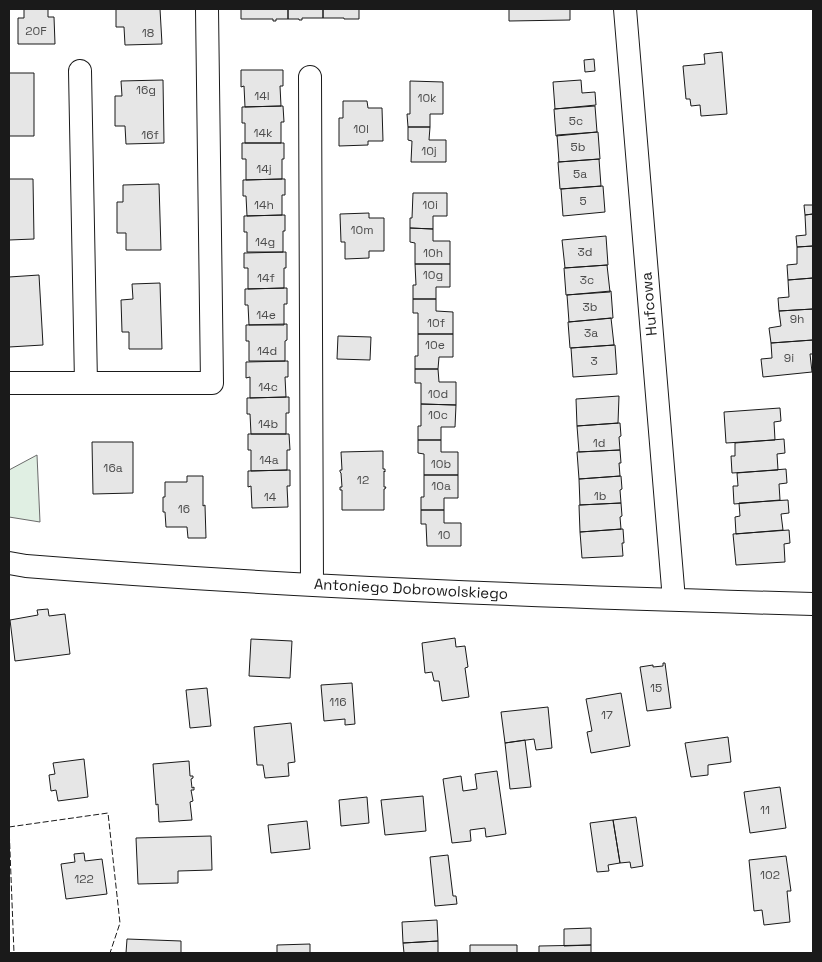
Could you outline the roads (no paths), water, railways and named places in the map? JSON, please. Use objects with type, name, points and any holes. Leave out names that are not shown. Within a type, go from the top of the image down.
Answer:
[{"type":"street","points":[[9,383],[212,383],[207,9]]},
{"type":"street","name":"Hufcowa","points":[[625,9],[674,600]]},
{"type":"street","points":[[80,71],[86,383]]},
{"type":"street","points":[[310,77],[312,584]]},
{"type":"street","name":"Antoniego Dobrowolskiego","points":[[9,563],[145,575],[476,593],[813,604]]}]
